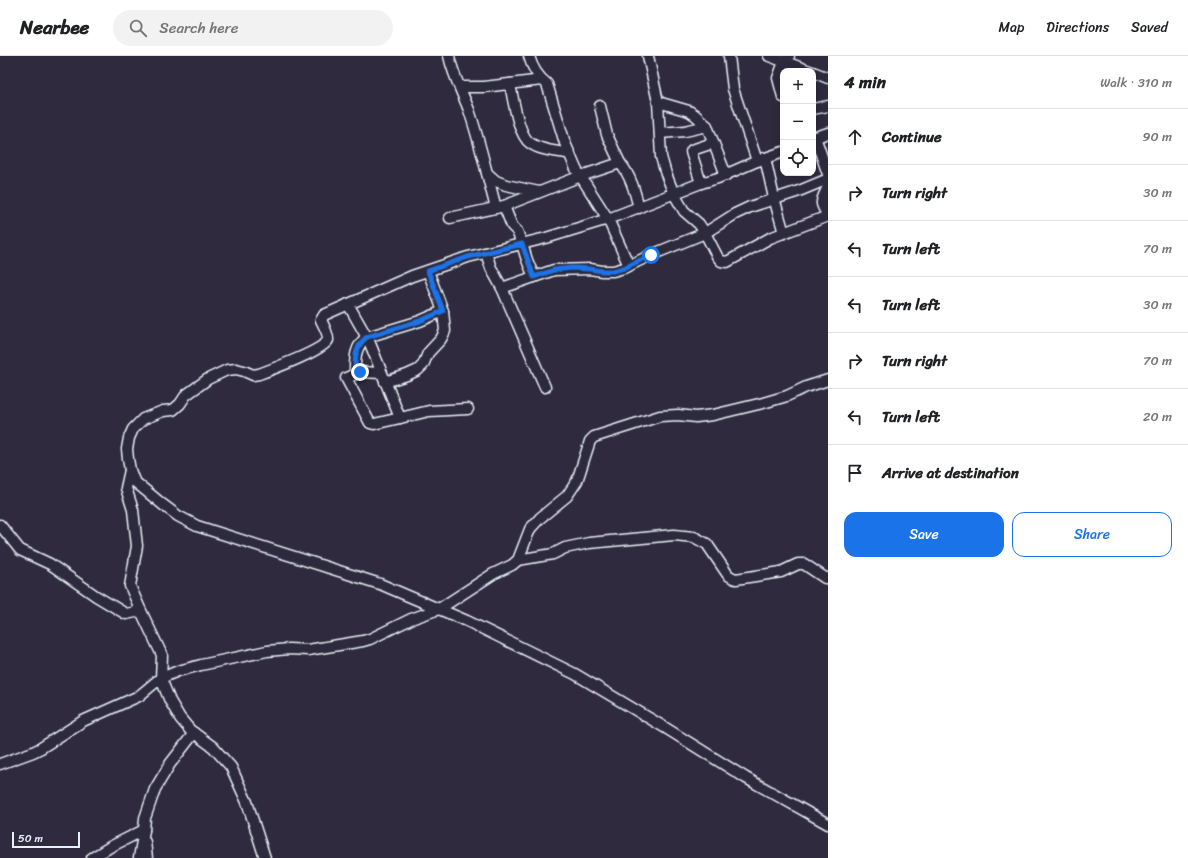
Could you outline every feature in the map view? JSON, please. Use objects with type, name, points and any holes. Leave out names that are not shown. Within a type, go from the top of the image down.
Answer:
[{"type":"street","points":[[449,56],[451,68],[469,112],[487,173],[500,207],[517,231],[534,277]]},
{"type":"street","points":[[529,56],[536,73],[547,84],[557,118],[576,169],[608,219],[629,266]]},
{"type":"street","points":[[648,56],[658,102],[661,157],[674,194],[684,211],[699,224],[721,261],[727,262],[770,238],[828,216],[822,203],[828,190],[828,185]]},
{"type":"street","points":[[729,56],[733,89],[761,160],[784,233]]},
{"type":"street","points":[[768,56],[786,59],[804,68]]},
{"type":"street","points":[[780,73],[778,78],[780,86]]},
{"type":"street","points":[[816,73],[828,78]]},
{"type":"street","points":[[460,87],[484,87],[542,80]]},
{"type":"street","points":[[510,84],[523,136],[530,143],[544,149],[570,154]]},
{"type":"street","points":[[658,102],[695,114],[706,126],[726,175]]},
{"type":"street","points":[[600,106],[607,135],[620,163],[626,170],[634,189],[639,208]]},
{"type":"street","points":[[816,108],[828,106]]},
{"type":"street","points":[[660,133],[685,132],[706,126]]},
{"type":"street","points":[[816,136],[828,133]]},
{"type":"street","points":[[815,140],[828,174]]},
{"type":"street","points":[[701,183],[691,152],[692,150],[713,143]]},
{"type":"street","points":[[780,153],[708,182],[701,183],[608,219],[522,244],[468,257],[380,289],[324,315],[321,320],[328,337],[326,344],[307,355],[259,374],[253,375],[236,369],[228,370],[208,379],[186,395],[180,404],[173,410],[163,411],[143,419],[133,429],[129,438],[127,449],[130,470],[134,481],[178,516],[198,526],[380,584],[467,621],[575,674],[746,778],[828,824]]},
{"type":"street","points":[[450,218],[500,207],[581,176],[620,163]]},
{"type":"street","points":[[487,173],[496,181],[539,192]]},
{"type":"street","points":[[502,288],[554,270],[590,269],[613,271],[629,266],[651,255],[705,233],[735,214],[750,207],[799,191],[828,179]]},
{"type":"street","points":[[486,253],[491,268],[502,288],[545,387]]},
{"type":"street","points":[[428,271],[443,311],[444,331],[440,339],[428,353],[423,365],[418,370],[407,375],[383,378],[360,372],[346,378],[370,424],[429,411],[468,409]]},
{"type":"street","points":[[348,304],[367,337],[400,418]]},
{"type":"street","points":[[355,374],[356,352],[362,341],[367,337],[420,321],[443,311]]},
{"type":"street","points":[[0,764],[42,748],[83,721],[139,696],[161,679],[178,671],[267,651],[289,649],[308,650],[363,641],[411,619],[439,609],[493,574],[512,565],[518,560],[530,529],[540,518],[567,496],[577,481],[590,441],[594,437],[660,416],[678,415],[696,417],[713,415],[787,396],[806,387],[828,380]]},
{"type":"street","points":[[130,470],[126,488],[133,510],[137,546],[130,586],[140,611],[162,655],[161,679],[170,701],[180,718],[194,733],[213,747],[231,768],[247,802],[265,858]]},
{"type":"street","points":[[0,525],[20,550],[50,564],[96,596],[126,614],[140,611]]},
{"type":"street","points":[[518,560],[553,554],[566,548],[589,543],[674,535],[694,537],[706,544],[728,576],[736,579],[781,572],[798,564],[804,564],[825,578],[828,578]]},
{"type":"street","points":[[138,858],[145,818],[155,789],[170,764],[194,733]]},
{"type":"street","points":[[92,858],[144,830]]},
{"type":"street","points":[[144,830],[147,858]]},
{"type":"route","points":[[360,372],[355,374],[356,352],[362,341],[367,337],[420,321],[443,311],[428,271],[468,257],[522,244],[534,277],[554,270],[572,268],[613,271],[624,268],[651,255]]}]
